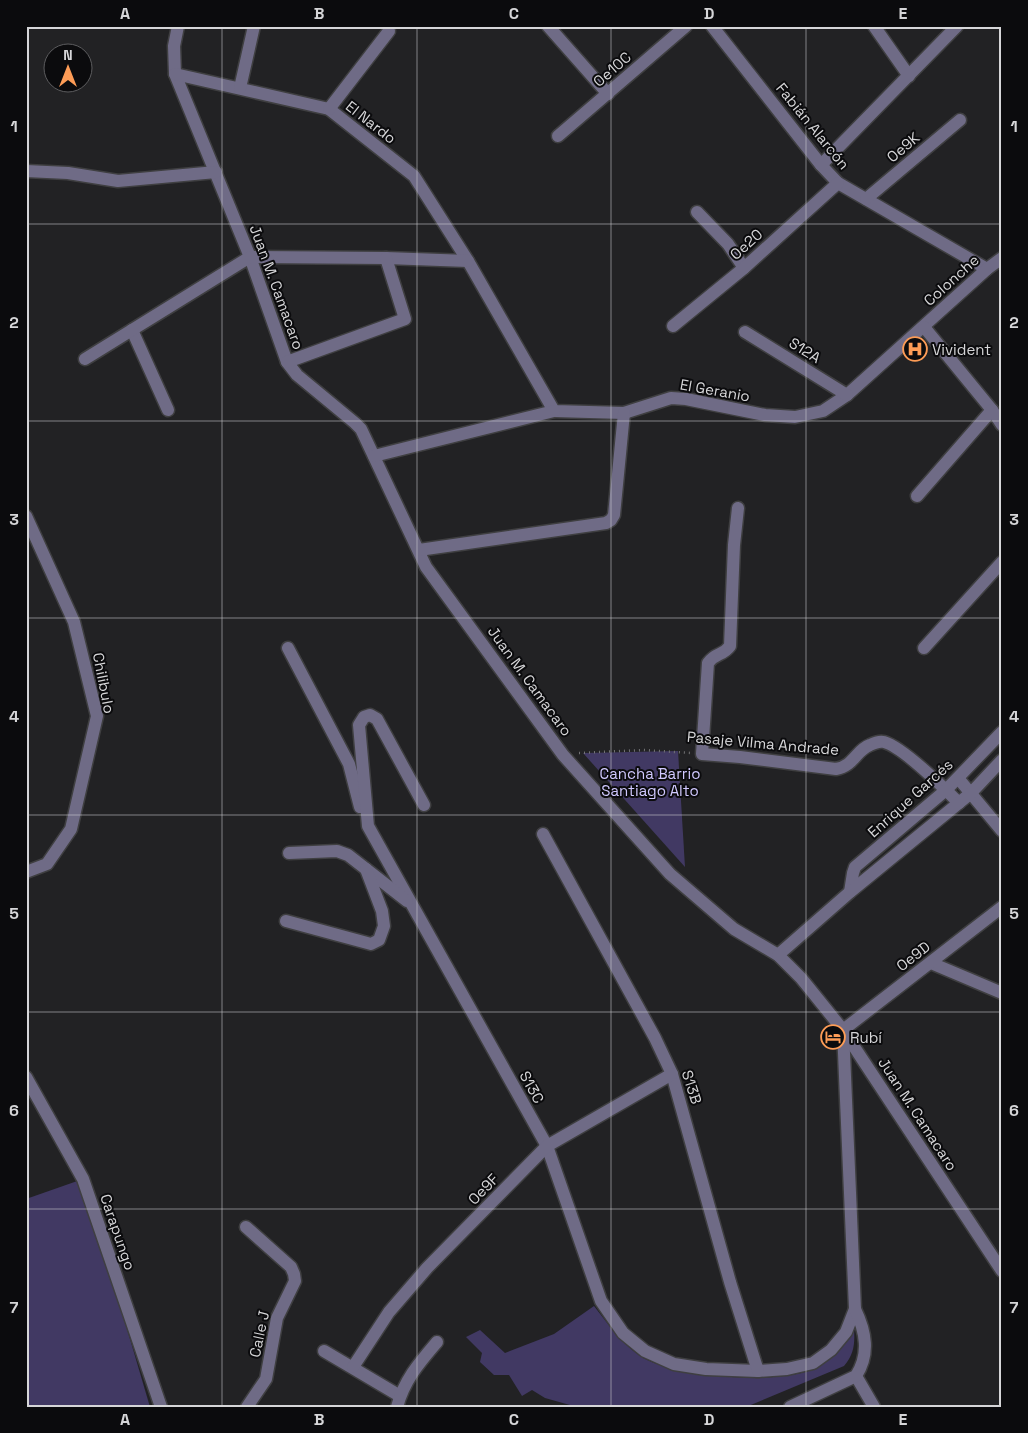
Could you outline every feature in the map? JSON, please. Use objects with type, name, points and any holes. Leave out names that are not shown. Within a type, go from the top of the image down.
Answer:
[{"type":"street","name":"Juan M. Camacaro","points":[[178,26],[174,46],[175,74],[250,257],[287,362],[297,375],[361,429],[426,567],[563,755],[670,874],[734,929],[778,955],[801,978],[843,1030],[1002,1272]]},
{"type":"street","points":[[240,88],[254,26]]},
{"type":"street","points":[[548,26],[608,94]]},
{"type":"street","name":"Fabián Alarcón","points":[[712,26],[821,165],[838,183],[987,269]]},
{"type":"street","points":[[874,26],[909,76]]},
{"type":"street","points":[[821,165],[957,26]]},
{"type":"street","name":"Oe10C","points":[[558,136],[681,28]]},
{"type":"street","points":[[329,109],[389,31]]},
{"type":"street","name":"El Nardo","points":[[175,74],[329,109],[414,176],[468,261]]},
{"type":"street","name":"Oe9K","points":[[866,199],[960,120]]},
{"type":"street","points":[[26,171],[68,173],[118,181],[216,172]]},
{"type":"street","name":"Oe20","points":[[673,326],[744,268],[838,183]]},
{"type":"street","points":[[697,212],[728,244],[744,268]]},
{"type":"street","points":[[86,359],[250,257],[468,261],[554,411]]},
{"type":"street","points":[[287,362],[405,319],[386,258]]},
{"type":"street","name":"Colonche","points":[[924,327],[987,269],[1002,258]]},
{"type":"street","points":[[924,327],[992,410],[1002,425]]},
{"type":"street","name":"El Geranio","points":[[374,456],[554,411],[624,412],[671,398],[765,415],[795,417],[823,411],[847,395],[924,327]]},
{"type":"street","points":[[132,330],[168,410]]},
{"type":"street","name":"S12A","points":[[745,332],[847,395]]},
{"type":"street","points":[[917,496],[992,410]]},
{"type":"street","points":[[419,550],[606,523],[611,520],[614,515],[624,412]]},
{"type":"street","points":[[702,754],[708,663],[713,656],[724,652],[730,646],[734,545],[738,508]]},
{"type":"street","name":"Chilibulo","points":[[26,516],[74,622],[97,716],[70,829],[48,864],[26,872]]},
{"type":"street","points":[[924,648],[1002,562]]},
{"type":"street","points":[[288,648],[349,764],[360,807],[368,826]]},
{"type":"street","name":"S13C","points":[[424,805],[377,719],[370,715],[364,717],[359,725],[368,826],[547,1146],[601,1301],[623,1333],[645,1351],[674,1364],[706,1369],[758,1371],[787,1369],[813,1364],[831,1350],[846,1332],[855,1309]]},
{"type":"street","name":"Enrique Garcés","points":[[850,892],[855,867],[946,790],[1002,732]]},
{"type":"street","name":"Pasaje Vilma Andrade","points":[[702,754],[740,756],[836,769],[843,768],[852,762],[867,746],[882,741],[896,747],[959,803]]},
{"type":"street","points":[[778,955],[850,892],[971,793],[1002,760]]},
{"type":"street","points":[[958,778],[1002,831]]},
{"type":"street","name":"S13B","points":[[543,834],[655,1038],[672,1074],[730,1282],[758,1371]]},
{"type":"street","points":[[289,853],[337,851],[348,854],[412,904]]},
{"type":"street","points":[[286,921],[371,944],[380,940],[384,926],[382,911],[366,869]]},
{"type":"street","name":"Oe9D","points":[[843,1030],[1002,907]]},
{"type":"street","points":[[931,963],[1002,993]]},
{"type":"street","points":[[790,1407],[856,1376],[862,1366],[865,1353],[863,1327],[855,1309],[843,1030]]},
{"type":"street","name":"Oe9F","points":[[353,1367],[389,1312],[427,1268],[547,1146],[672,1074]]},
{"type":"street","name":"Carapungo","points":[[26,1077],[83,1179],[161,1407]]},
{"type":"street","name":"Calle J","points":[[246,1227],[291,1267],[295,1280],[277,1318],[266,1380],[247,1407]]},
{"type":"street","points":[[324,1351],[353,1367],[399,1401],[416,1366],[437,1342]]},
{"type":"street","points":[[856,1376],[874,1407]]},
{"type":"path","name":"Pasaje Vilma Andrade","points":[[563,755],[643,750],[702,754]]},
{"type":"green space","name":"Cancha Barrio Santiago Alto","points":[[678,751],[685,867],[583,753]]},
{"type":"green space","points":[[83,1179],[150,1407],[26,1407],[26,1199]]},
{"type":"green space","points":[[594,1306],[621,1339],[640,1356],[656,1364],[702,1374],[755,1378],[802,1373],[818,1367],[829,1360],[843,1346],[854,1329],[854,1344],[852,1353],[844,1366],[746,1407],[577,1407],[545,1398],[532,1390],[522,1396],[509,1375],[494,1375],[480,1362],[482,1353],[466,1337],[480,1330],[505,1353],[554,1334]]},
{"type":"place","name":"Vivident","points":[[915,349]]},
{"type":"place","name":"Rubí","points":[[833,1037]]}]
